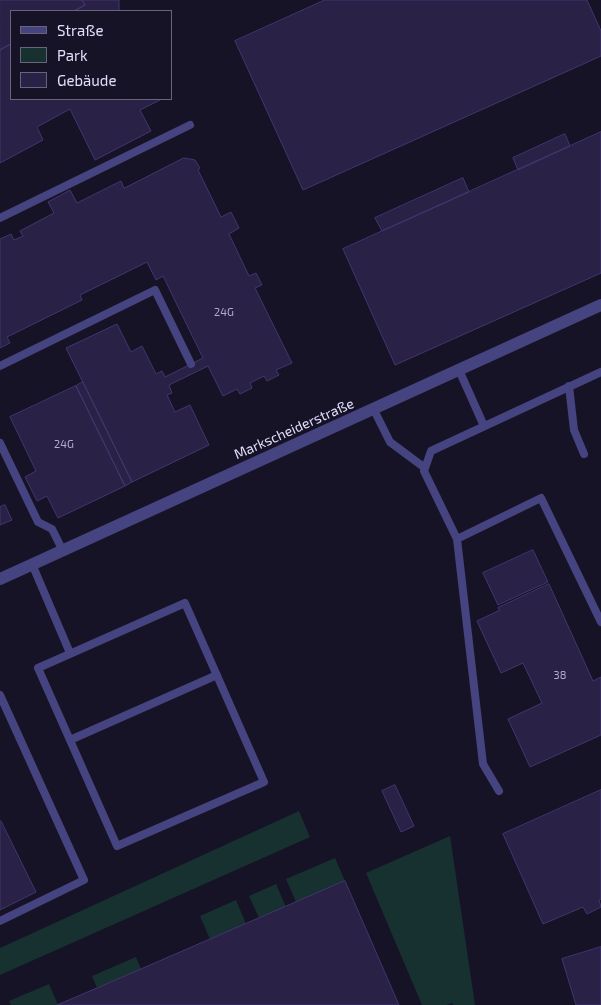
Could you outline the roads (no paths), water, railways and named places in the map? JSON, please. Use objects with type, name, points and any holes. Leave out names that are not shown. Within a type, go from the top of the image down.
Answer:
[{"type":"street","name":"Markscheiderstraße","points":[[0,579],[601,305]]},
{"type":"lane","points":[[0,218],[190,125]]},
{"type":"lane","points":[[0,366],[155,290],[191,364]]},
{"type":"lane","points":[[459,370],[484,426]]},
{"type":"lane","points":[[499,791],[483,764],[456,539],[424,471],[430,451],[601,372]]},
{"type":"lane","points":[[569,386],[574,430],[584,454]]},
{"type":"lane","points":[[374,410],[390,442],[426,468]]},
{"type":"lane","points":[[0,443],[38,522],[52,529],[63,551]]},
{"type":"lane","points":[[456,539],[541,498],[601,622]]},
{"type":"lane","points":[[32,564],[70,653]]},
{"type":"lane","points":[[185,603],[264,782],[117,846],[38,668],[70,653],[185,603]]},
{"type":"lane","points":[[70,740],[217,675]]},
{"type":"lane","points":[[0,695],[84,880],[0,921]]}]
